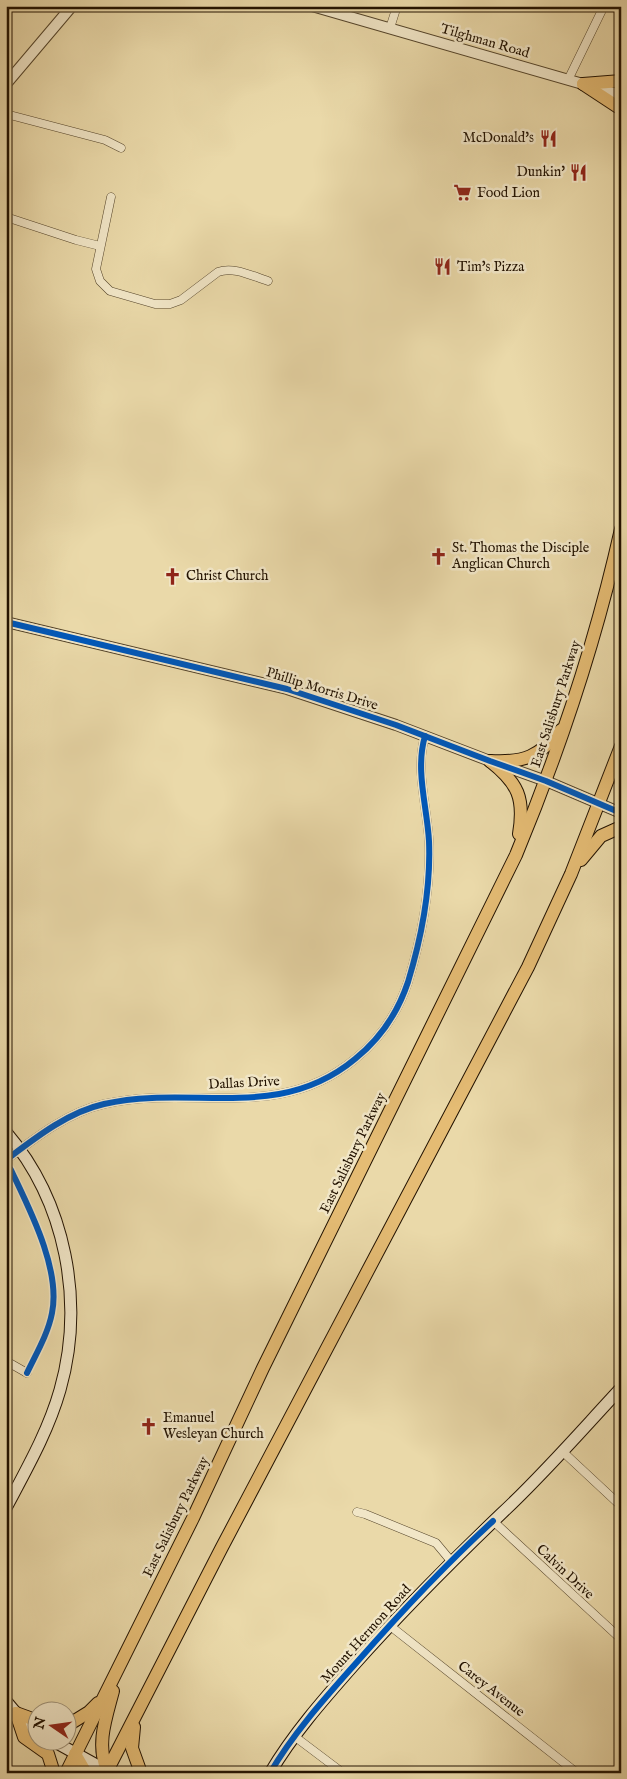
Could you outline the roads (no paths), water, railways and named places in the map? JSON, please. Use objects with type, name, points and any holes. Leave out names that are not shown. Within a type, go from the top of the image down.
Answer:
[{"type":"main road","points":[[583,84],[621,81]]},
{"type":"main road","points":[[583,84],[621,109]]},
{"type":"main road","name":"East Salisbury Parkway","points":[[66,1773],[193,1518],[263,1368],[516,855],[546,781],[593,642],[621,529]]},
{"type":"main road","points":[[490,762],[517,762],[537,754],[551,742],[567,722]]},
{"type":"main road","points":[[108,1772],[203,1584],[528,967],[571,874],[621,746]]},
{"type":"main road","points":[[490,762],[513,782],[521,801],[522,812],[516,855]]},
{"type":"main road","points":[[621,776],[621,782]]},
{"type":"main road","points":[[571,874],[602,836],[621,827]]},
{"type":"main road","points":[[6,1132],[40,1182],[58,1226],[70,1280],[71,1322],[67,1358],[55,1405],[39,1444],[6,1508]]},
{"type":"main road","name":"Mount Hermon Road","points":[[270,1773],[294,1736],[326,1696],[389,1625],[493,1522],[621,1388]]},
{"type":"main road","points":[[108,1772],[102,1759],[102,1739],[120,1665]]},
{"type":"main road","points":[[140,1773],[132,1748],[133,1732],[157,1677]]},
{"type":"main road","points":[[78,1719],[89,1712],[104,1698]]},
{"type":"main road","points":[[6,1701],[16,1714],[28,1724]]},
{"type":"main road","points":[[16,1714],[28,1718]]},
{"type":"main road","points":[[16,1714],[24,1737],[48,1754],[54,1773]]},
{"type":"main road","points":[[72,1752],[108,1772]]},
{"type":"main road","points":[[75,1754],[86,1773]]},
{"type":"street","points":[[6,84],[72,6]]},
{"type":"street","points":[[390,28],[397,6]]},
{"type":"street","points":[[568,80],[604,6]]},
{"type":"street","name":"Tilghman Road","points":[[317,7],[621,95]]},
{"type":"street","points":[[6,114],[105,140],[121,148]]},
{"type":"street","points":[[110,197],[96,269],[100,281],[110,291],[155,304],[175,303],[218,272],[224,270],[268,281]]},
{"type":"street","points":[[6,217],[100,246]]},
{"type":"street","name":"Phillip Morris Drive","points":[[6,622],[287,689],[328,701],[546,781],[621,813]]},
{"type":"street","name":"Dallas Drive","points":[[6,1160],[71,1117],[95,1106],[111,1102],[148,1098],[266,1097],[301,1089],[327,1079],[340,1071],[370,1046],[388,1024],[402,998],[415,957],[428,896],[428,828],[420,760],[425,736]]},
{"type":"street","points":[[6,1361],[27,1373]]},
{"type":"street","points":[[562,1451],[621,1506]]},
{"type":"street","points":[[357,1512],[436,1543],[452,1561]]},
{"type":"street","name":"Calvin Drive","points":[[493,1522],[621,1639]]},
{"type":"street","name":"Carey Avenue","points":[[389,1625],[577,1773]]},
{"type":"street","points":[[294,1736],[343,1773]]},
{"type":"place","name":"McDonald's","points":[[548,138]]},
{"type":"place","name":"Dunkin'","points":[[579,172]]},
{"type":"place","name":"Food Lion","points":[[463,193]]},
{"type":"place","name":"Tim's Pizza","points":[[443,267]]},
{"type":"place","name":"St. Thomas the Disciple Anglican Church","points":[[438,556]]},
{"type":"place","name":"Christ Church","points":[[172,576]]},
{"type":"place","name":"Emanuel Wesleyan Church","points":[[149,1426]]}]
